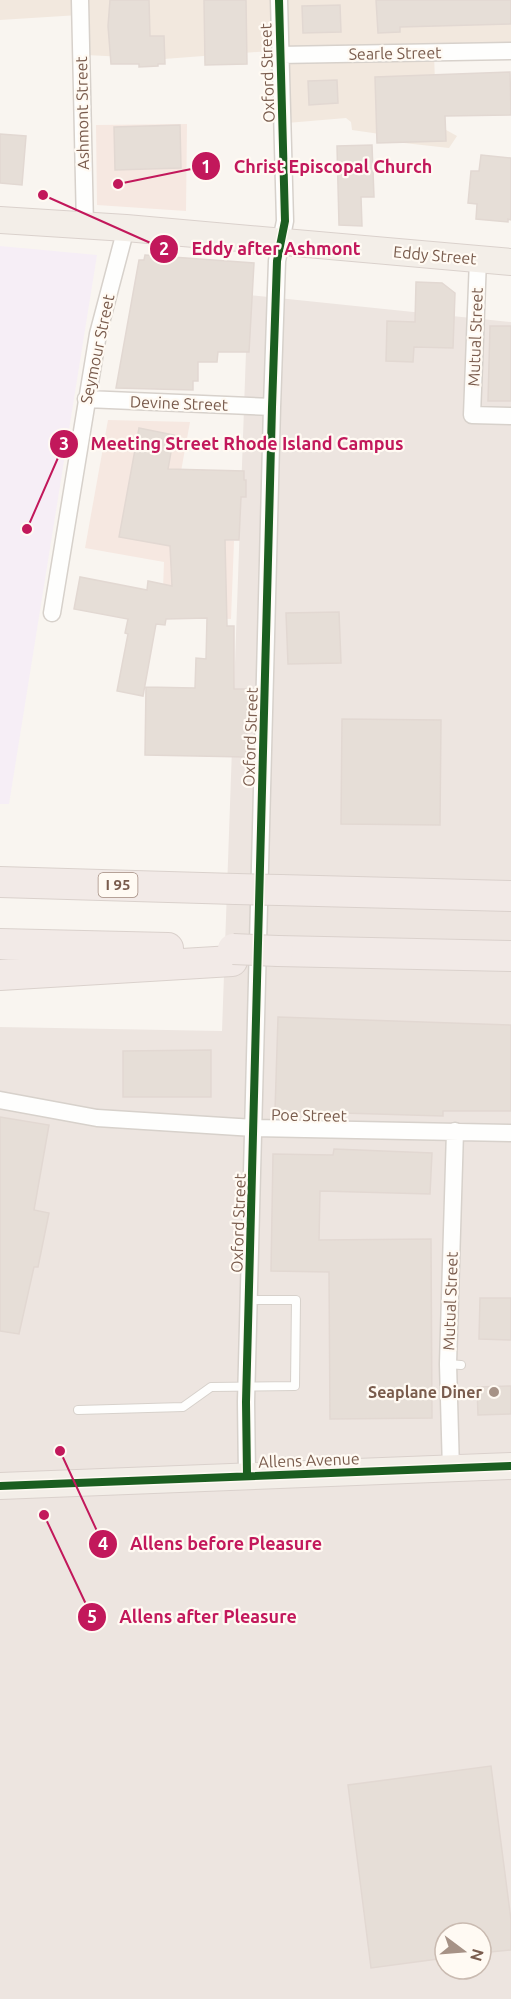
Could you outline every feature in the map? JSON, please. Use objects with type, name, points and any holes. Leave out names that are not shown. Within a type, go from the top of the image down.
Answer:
[{"type":"highway","name":"I 95","points":[[0,882],[511,896]]},
{"type":"highway","points":[[0,944],[232,955]]},
{"type":"highway","points":[[0,975],[232,955],[344,952],[511,956]]},
{"type":"main road","name":"Eddy Street","points":[[0,220],[126,228],[511,262]]},
{"type":"main road","name":"Allens Avenue","points":[[0,1486],[511,1466]]},
{"type":"street","name":"Ashmont Street","points":[[80,0],[85,226]]},
{"type":"street","name":"Oxford Street","points":[[247,1475],[249,1300],[272,407],[277,261],[285,221],[279,0]]},
{"type":"street","name":"Searle Street","points":[[279,55],[511,51]]},
{"type":"street","name":"Seymour Street","points":[[52,613],[98,334],[126,228]]},
{"type":"street","name":"Mutual Street","points":[[478,259],[472,415],[511,416]]},
{"type":"street","name":"Devine Street","points":[[86,399],[272,407]]},
{"type":"street","name":"Poe Street","points":[[0,1100],[84,1117],[254,1128],[511,1133]]},
{"type":"street","name":"Mutual Street","points":[[451,1470],[455,1365],[455,1131]]},
{"type":"lane","points":[[78,1410],[183,1407],[211,1387],[295,1386],[296,1300],[249,1300]]},
{"type":"shaded area","points":[[0,0],[511,0],[511,51],[434,53],[436,113],[439,126],[457,136],[449,148],[395,142],[380,134],[352,130],[351,122],[346,118],[275,124],[272,121],[269,51],[164,59],[86,55],[79,15],[0,20]]},
{"type":"shaded area","points":[[187,124],[186,211],[97,205],[96,125]]},
{"type":"shaded area","points":[[0,246],[97,255],[9,804],[0,804]]},
{"type":"shaded area","points":[[248,295],[511,322],[511,1999],[0,1999],[0,1027],[222,1031]]},
{"type":"shaded area","points":[[108,420],[190,422],[169,537],[234,541],[231,619],[162,617],[164,562],[85,548]]},
{"type":"building","points":[[110,0],[149,0],[150,36],[164,36],[165,64],[139,67],[139,64],[111,64],[108,26]]},
{"type":"building","points":[[204,0],[246,0],[247,64],[205,65]]},
{"type":"building","points":[[376,0],[511,0],[511,24],[400,27],[400,32],[378,33]]},
{"type":"building","points":[[340,5],[341,32],[303,33],[302,6]]},
{"type":"building","points":[[510,72],[511,115],[445,116],[446,141],[377,143],[375,77]]},
{"type":"building","points":[[337,80],[338,103],[309,105],[308,81]]},
{"type":"building","points":[[180,125],[181,168],[115,170],[114,127]]},
{"type":"building","points":[[0,134],[26,136],[22,185],[0,183]]},
{"type":"building","points":[[372,145],[374,197],[361,197],[362,226],[339,225],[337,146]]},
{"type":"building","points":[[481,155],[511,158],[511,220],[508,219],[508,222],[476,219],[477,204],[468,203],[471,171],[479,171]]},
{"type":"building","points":[[145,255],[254,263],[249,352],[218,352],[217,362],[198,362],[198,381],[193,381],[193,390],[116,388],[139,260],[144,260]]},
{"type":"building","points":[[416,282],[442,283],[455,293],[453,348],[414,347],[413,362],[386,361],[387,321],[415,322]]},
{"type":"building","points":[[490,326],[511,326],[511,401],[488,401]]},
{"type":"building","points":[[139,428],[174,435],[168,469],[244,471],[246,497],[241,497],[239,540],[225,540],[227,626],[234,626],[234,689],[248,689],[246,757],[145,755],[146,687],[195,688],[196,658],[206,659],[207,618],[166,619],[165,625],[156,624],[143,696],[117,691],[128,634],[125,633],[128,619],[74,609],[80,577],[147,590],[148,581],[172,586],[170,546],[119,537]]},
{"type":"building","points":[[339,612],[341,663],[288,664],[286,613]]},
{"type":"building","points":[[342,719],[441,720],[440,825],[341,824]]},
{"type":"building","points":[[278,1017],[511,1025],[511,1111],[443,1111],[443,1116],[275,1111]]},
{"type":"building","points":[[211,1050],[211,1097],[123,1097],[123,1051]]},
{"type":"building","points":[[0,1117],[49,1125],[34,1210],[49,1213],[38,1267],[34,1267],[19,1334],[0,1331]]},
{"type":"building","points":[[334,1149],[432,1153],[430,1194],[320,1191],[319,1240],[431,1239],[432,1418],[330,1419],[329,1272],[271,1271],[273,1154],[333,1155]]},
{"type":"building","points":[[480,1298],[511,1298],[511,1340],[479,1339]]},
{"type":"building","name":"Seaplane Diner","points":[[511,1386],[511,1414],[478,1415],[477,1387]]},
{"type":"building","points":[[491,1766],[511,1920],[511,1950],[493,1952],[493,1921],[433,1921],[433,1960],[371,1968],[348,1785]]},
{"type":"cycle path","points":[[247,1475],[246,1402],[272,407],[277,261],[285,221],[279,0]]},
{"type":"cycle path","points":[[0,1486],[511,1466]]},
{"type":"place","name":"Christ Episcopal Church","points":[[118,184]]},
{"type":"place","name":"Eddy after Ashmont","points":[[43,195]]},
{"type":"place","name":"Meeting Street Rhode Island Campus","points":[[27,529]]},
{"type":"place","name":"Seaplane Diner","points":[[494,1392]]},
{"type":"place","name":"Allens before Pleasure","points":[[60,1451]]},
{"type":"place","name":"Allens after Pleasure","points":[[44,1515]]}]
